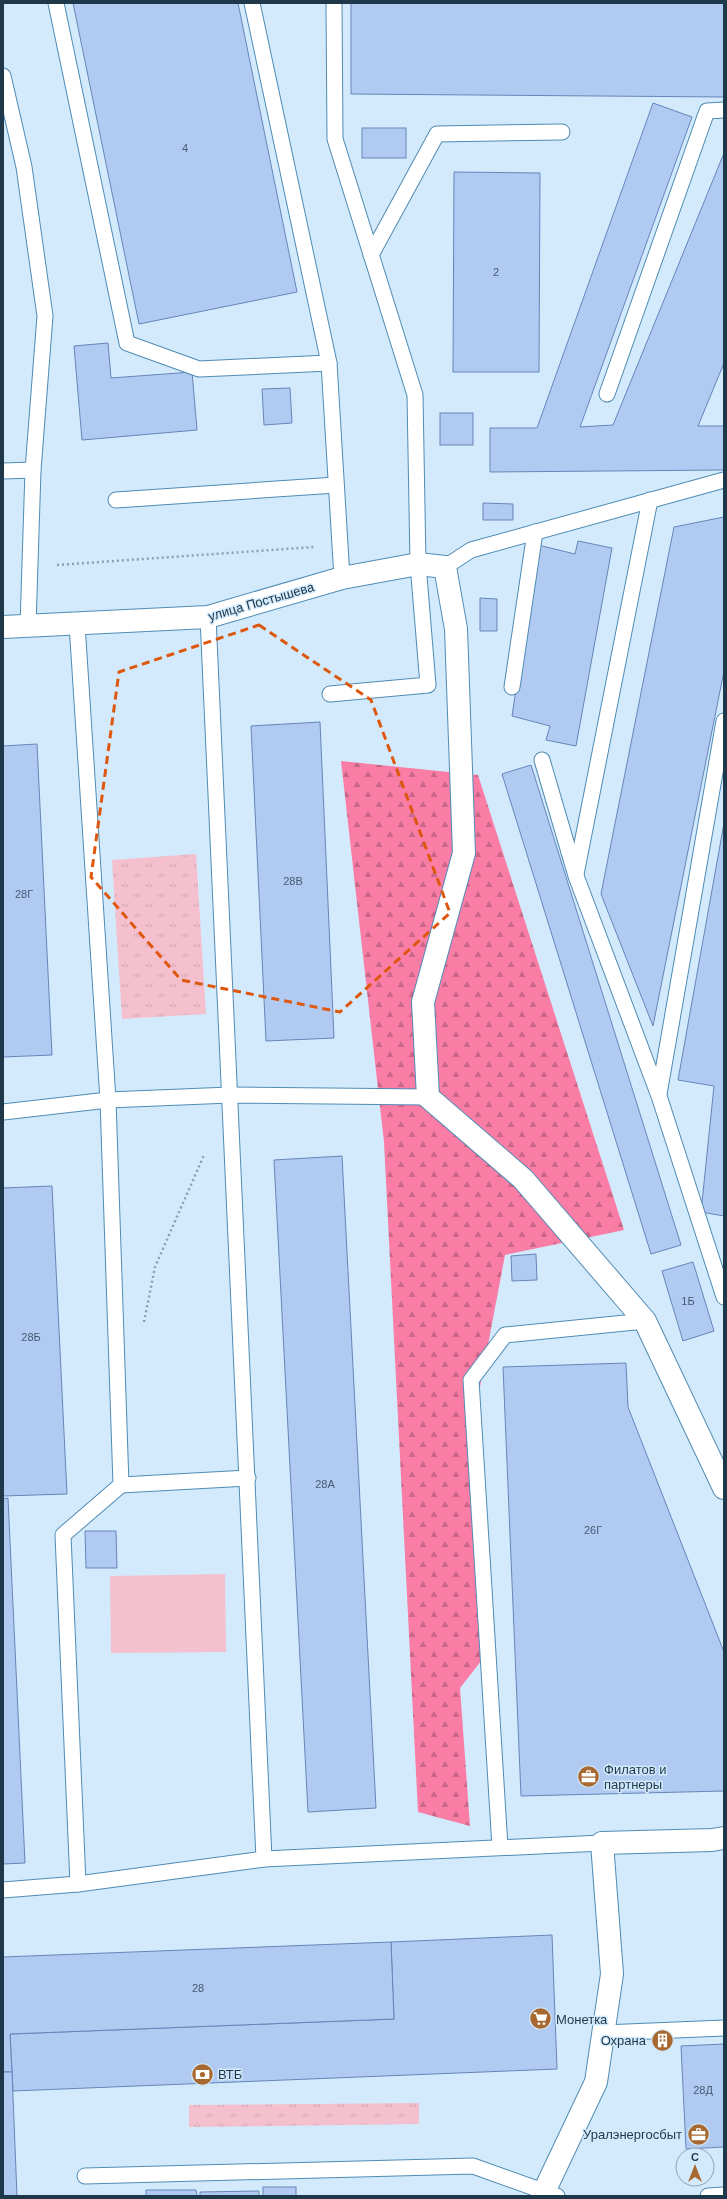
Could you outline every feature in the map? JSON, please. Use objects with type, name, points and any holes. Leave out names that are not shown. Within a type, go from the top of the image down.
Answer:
[{"type":"street","name":"улица Постышева","points":[[3,627],[208,617],[342,578],[418,564],[445,567]]},
{"type":"street","points":[[445,567],[456,629],[464,852],[423,1002],[428,1097],[523,1178],[645,1321],[721,1475]]},
{"type":"street","points":[[548,2195],[596,2082],[612,1974],[602,1843],[712,1840],[724,1838]]},
{"type":"lane","points":[[56,3],[127,343],[199,369],[329,363]]},
{"type":"lane","points":[[252,3],[329,363],[342,578]]},
{"type":"lane","points":[[330,694],[428,685],[418,564],[415,396],[335,139],[334,3]]},
{"type":"lane","points":[[3,76],[24,167],[45,316],[33,470],[28,626]]},
{"type":"lane","points":[[607,394],[707,111],[724,110]]},
{"type":"lane","points":[[371,255],[437,134],[562,132]]},
{"type":"lane","points":[[3,470],[33,470]]},
{"type":"lane","points":[[445,567],[471,550],[724,480]]},
{"type":"lane","points":[[116,500],[336,485]]},
{"type":"lane","points":[[576,876],[650,500]]},
{"type":"lane","points":[[512,687],[535,532]]},
{"type":"lane","points":[[208,617],[264,1859]]},
{"type":"lane","points":[[77,624],[108,1100],[121,1485]]},
{"type":"lane","points":[[659,1096],[724,721]]},
{"type":"lane","points":[[542,760],[576,876],[659,1096],[724,1297]]},
{"type":"lane","points":[[3,1112],[108,1100],[230,1095],[428,1097]]},
{"type":"lane","points":[[500,1847],[471,1380],[505,1334],[645,1321]]},
{"type":"lane","points":[[78,1884],[63,1535],[121,1485],[248,1478]]},
{"type":"lane","points":[[3,1890],[78,1884],[264,1859],[602,1843]]},
{"type":"lane","points":[[603,2033],[724,2028]]},
{"type":"lane","points":[[85,2176],[473,2166],[548,2195]]},
{"type":"lane","points":[[708,2196],[724,2195]]},
{"type":"path","points":[[31,567],[340,545]]},
{"type":"path","points":[[143,1329],[155,1267],[205,1153]]},
{"type":"highlighted area","points":[[259,625],[371,700],[450,913],[340,1012],[181,980],[91,877],[119,672]]},
{"type":"green space","points":[[341,761],[478,775],[624,1230],[505,1255],[477,1403],[495,1643],[460,1688],[470,1826],[418,1812],[384,1142]]},
{"type":"green space","points":[[196,854],[206,1014],[122,1019],[112,860]]},
{"type":"green space","points":[[225,1574],[226,1652],[111,1653],[110,1576]]},
{"type":"green space","points":[[419,2103],[419,2124],[189,2127],[189,2105]]},
{"type":"building","points":[[73,3],[238,3],[297,292],[139,324]]},
{"type":"building","points":[[351,3],[724,3],[724,97],[351,94]]},
{"type":"building","points":[[653,103],[692,117],[580,427],[613,425],[724,153],[724,363],[698,426],[724,426],[724,470],[490,472],[490,428],[537,428]]},
{"type":"building","points":[[362,128],[406,128],[406,158],[362,158]]},
{"type":"building","points":[[454,172],[540,173],[539,372],[453,372]]},
{"type":"building","points":[[108,343],[111,378],[192,372],[197,430],[82,440],[74,346]]},
{"type":"building","points":[[290,388],[292,423],[264,425],[262,389]]},
{"type":"building","points":[[440,413],[473,413],[473,445],[440,445]]},
{"type":"building","points":[[483,503],[513,504],[513,520],[483,520]]},
{"type":"building","points":[[724,517],[724,671],[653,1026],[601,894],[674,527]]},
{"type":"building","points":[[578,541],[612,548],[576,746],[546,740],[550,726],[512,716],[538,545],[575,554]]},
{"type":"building","points":[[480,598],[497,599],[497,631],[480,631]]},
{"type":"building","points":[[320,722],[334,1038],[266,1041],[251,726]]},
{"type":"building","points":[[37,744],[52,1055],[3,1057],[3,746]]},
{"type":"building","points":[[531,765],[681,1245],[651,1254],[502,774]]},
{"type":"building","points":[[724,823],[724,1216],[701,1212],[714,1086],[678,1080]]},
{"type":"building","points":[[342,1156],[376,1808],[308,1812],[274,1160]]},
{"type":"building","points":[[52,1186],[67,1494],[3,1496],[3,1188]]},
{"type":"building","points":[[536,1254],[537,1280],[512,1281],[511,1256]]},
{"type":"building","points":[[693,1262],[714,1331],[683,1341],[662,1271]]},
{"type":"building","points":[[626,1363],[628,1407],[724,1652],[724,1791],[521,1796],[503,1367]]},
{"type":"building","points":[[8,1498],[25,1863],[3,1864],[3,1499]]},
{"type":"building","points":[[85,1531],[116,1531],[117,1568],[86,1568]]},
{"type":"building","points":[[552,1935],[557,2069],[13,2091],[10,2034],[394,2019],[391,1942]]},
{"type":"building","points":[[391,1942],[394,2019],[10,2034],[12,2072],[3,2072],[3,1957]]},
{"type":"building","name":"Охрана","points":[[659,2035],[667,2037],[665,2045],[657,2042]]},
{"type":"building","points":[[724,2044],[724,2147],[686,2147],[681,2046]]},
{"type":"building","points":[[3,2072],[12,2072],[17,2196],[3,2196]]},
{"type":"building","points":[[263,2187],[296,2187],[296,2196],[263,2196]]},
{"type":"building","points":[[146,2190],[196,2190],[197,2196],[146,2196]]},
{"type":"building","points":[[259,2191],[259,2196],[200,2196],[200,2192]]},
{"type":"place","name":"Филатов и партнеры","points":[[589,1776]]},
{"type":"place","name":"Монетка","points":[[540,2019]]},
{"type":"place","name":"Охрана","points":[[662,2040]]},
{"type":"place","name":"ВТБ","points":[[202,2074]]},
{"type":"place","name":"Уралэнергосбыт","points":[[698,2134]]}]
